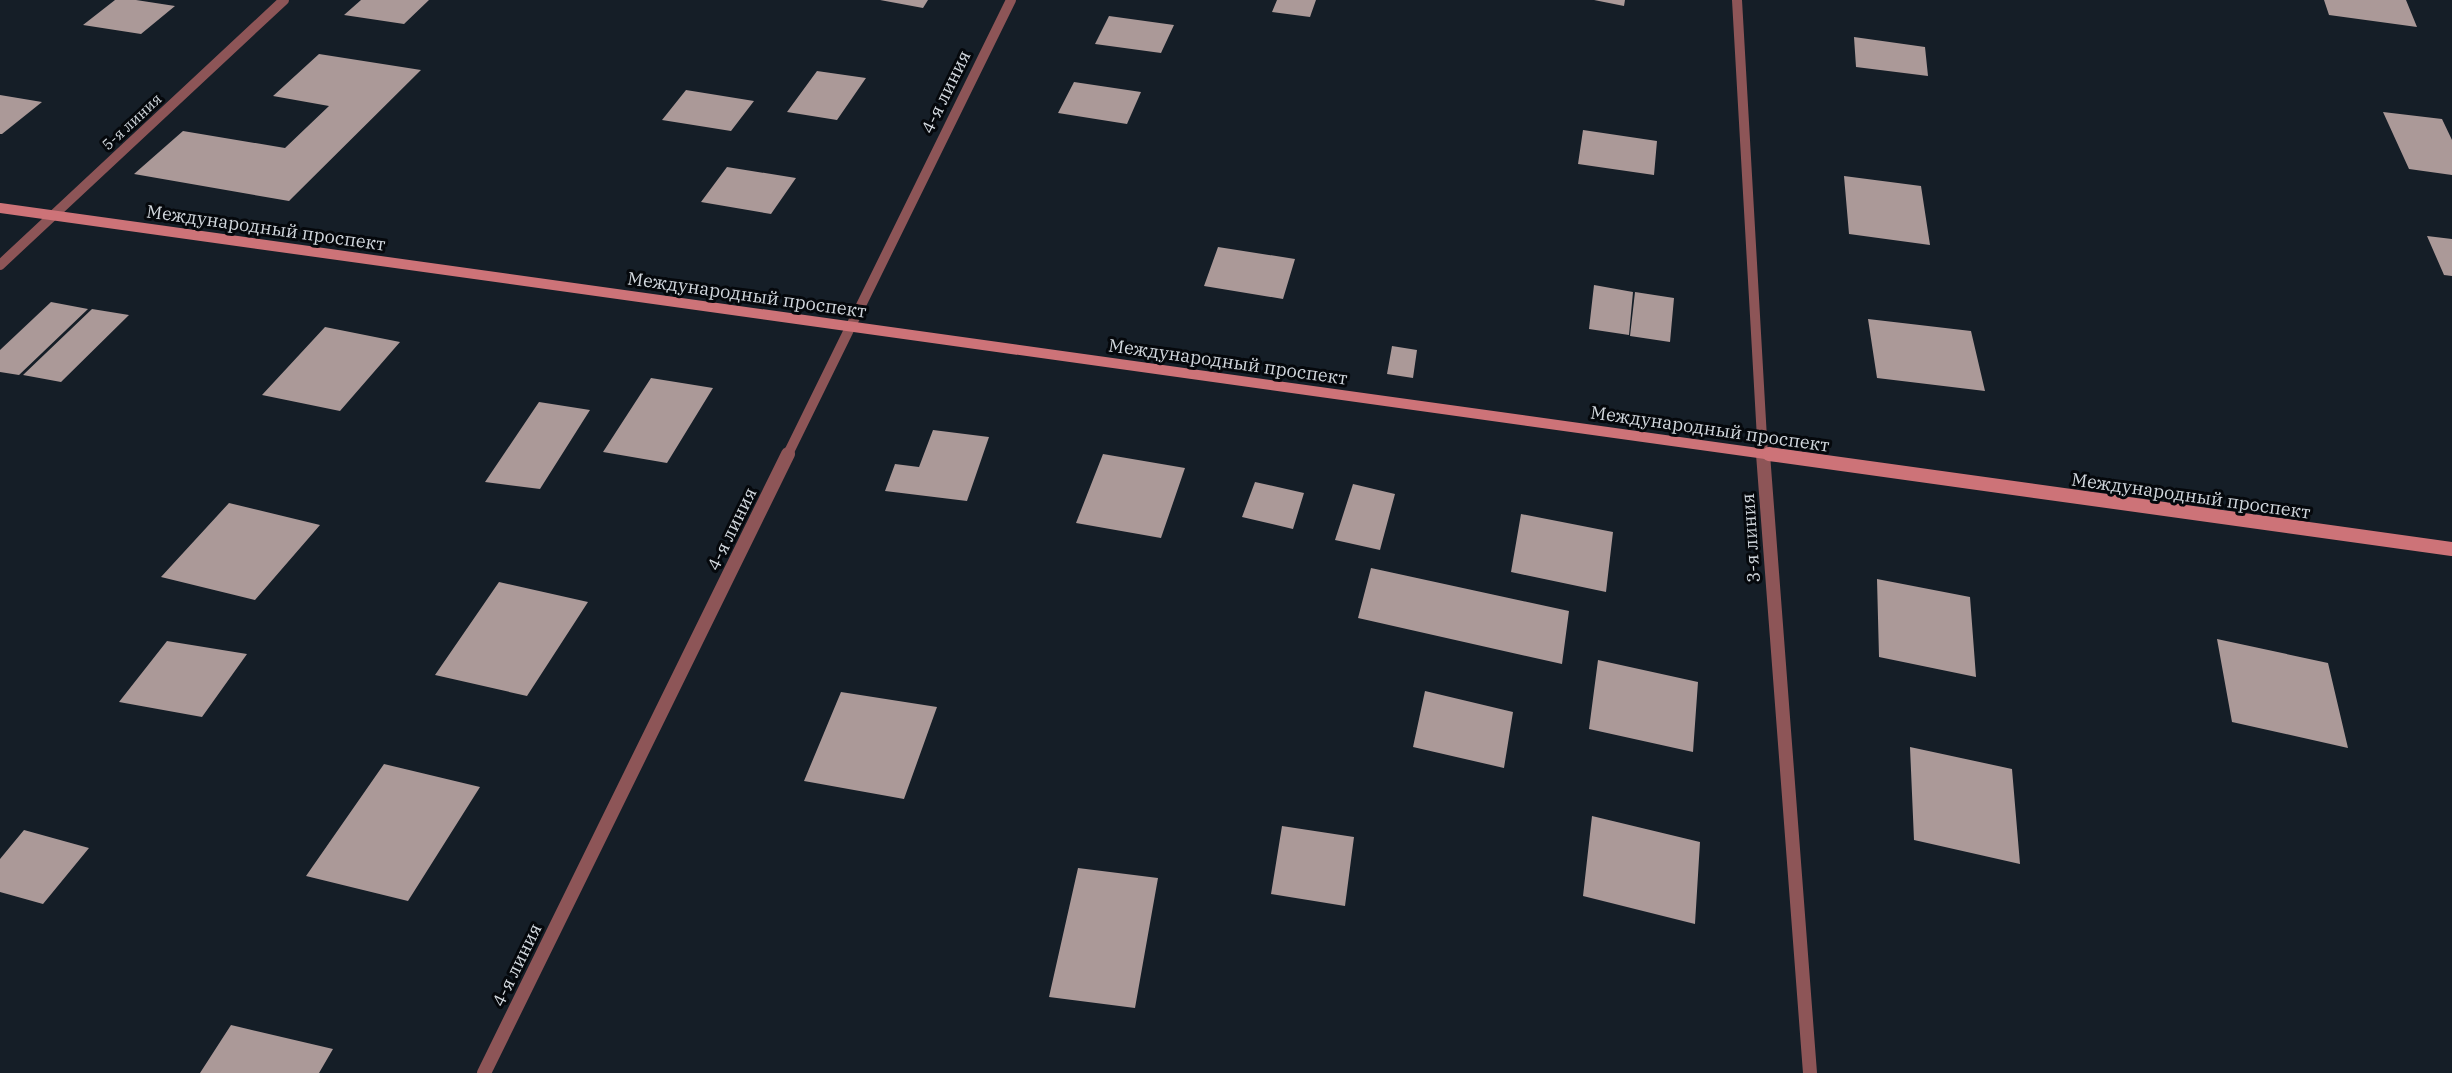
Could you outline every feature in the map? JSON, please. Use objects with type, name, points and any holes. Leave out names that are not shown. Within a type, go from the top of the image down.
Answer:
[{"type":"street","name":"5-я линия","points":[[0,265],[284,0]]},
{"type":"street","name":"4-я линия","points":[[484,1073],[1011,0]]},
{"type":"street","name":"3-я линия","points":[[1737,0],[1762,453],[1810,1073]]},
{"type":"street","name":"Международный проспект","points":[[0,208],[2452,549]]},
{"type":"building","points":[[115,0],[136,0],[175,6],[141,34],[83,25]]},
{"type":"building","points":[[361,0],[429,0],[404,24],[344,15]]},
{"type":"building","points":[[880,0],[928,0],[923,8]]},
{"type":"building","points":[[1277,0],[1316,0],[1310,17],[1272,12]]},
{"type":"building","points":[[1594,0],[1625,0],[1624,6]]},
{"type":"building","points":[[2324,0],[2406,0],[2417,27],[2329,15]]},
{"type":"building","points":[[1109,16],[1174,25],[1161,53],[1095,44]]},
{"type":"building","points":[[1854,37],[1925,47],[1928,76],[1856,67]]},
{"type":"building","points":[[319,54],[421,70],[289,201],[134,174],[183,131],[285,148],[329,106],[273,96]]},
{"type":"building","points":[[817,71],[866,78],[837,120],[787,112]]},
{"type":"building","points":[[1074,82],[1141,92],[1127,124],[1058,113]]},
{"type":"building","points":[[686,90],[754,101],[731,131],[662,120]]},
{"type":"building","points":[[0,95],[42,102],[0,134]]},
{"type":"building","points":[[2383,112],[2442,119],[2452,140],[2452,175],[2409,169]]},
{"type":"building","points":[[1583,130],[1657,141],[1654,175],[1578,164]]},
{"type":"building","points":[[727,167],[796,178],[771,214],[701,202]]},
{"type":"building","points":[[1844,176],[1921,186],[1930,245],[1849,234]]},
{"type":"building","points":[[2427,236],[2452,239],[2452,276],[2444,275]]},
{"type":"building","points":[[1218,247],[1295,259],[1283,299],[1204,286]]},
{"type":"building","points":[[1594,285],[1633,292],[1629,335],[1589,329]]},
{"type":"building","points":[[1635,292],[1674,298],[1670,342],[1630,336]]},
{"type":"building","points":[[51,302],[88,309],[19,375],[0,372],[0,350]]},
{"type":"building","points":[[92,309],[129,315],[61,382],[23,375]]},
{"type":"building","points":[[1868,319],[1971,331],[1985,391],[1877,378]]},
{"type":"building","points":[[325,327],[400,342],[340,411],[262,395]]},
{"type":"building","points":[[1392,346],[1417,350],[1413,378],[1387,374]]},
{"type":"building","points":[[651,378],[713,388],[667,463],[603,452]]},
{"type":"building","points":[[539,402],[590,410],[540,489],[485,482]]},
{"type":"building","points":[[933,430],[989,437],[967,501],[885,491],[895,464],[919,467]]},
{"type":"building","points":[[1103,454],[1185,468],[1161,538],[1076,523]]},
{"type":"building","points":[[1255,482],[1304,493],[1293,529],[1242,517]]},
{"type":"building","points":[[1353,484],[1395,494],[1380,550],[1335,540]]},
{"type":"building","points":[[229,503],[320,525],[255,600],[161,577]]},
{"type":"building","points":[[1521,514],[1613,532],[1606,592],[1511,572]]},
{"type":"building","points":[[1371,568],[1569,611],[1562,664],[1358,618]]},
{"type":"building","points":[[1877,579],[1970,597],[1976,677],[1879,657]]},
{"type":"building","points":[[499,582],[588,602],[527,696],[435,675]]},
{"type":"building","points":[[2217,639],[2328,663],[2348,748],[2232,722]]},
{"type":"building","points":[[167,641],[247,654],[202,717],[119,702]]},
{"type":"building","points":[[1598,660],[1698,682],[1693,752],[1589,729]]},
{"type":"building","points":[[1425,691],[1513,712],[1504,768],[1413,747]]},
{"type":"building","points":[[841,692],[937,707],[904,799],[804,781]]},
{"type":"building","points":[[1910,747],[2012,769],[2020,864],[1914,840]]},
{"type":"building","points":[[384,764],[480,787],[408,901],[306,876]]},
{"type":"building","points":[[1592,816],[1700,842],[1695,924],[1583,896]]},
{"type":"building","points":[[1282,826],[1354,837],[1345,906],[1271,894]]},
{"type":"building","points":[[24,830],[89,848],[43,904],[0,892],[0,859]]},
{"type":"building","points":[[1078,868],[1158,878],[1135,1008],[1049,997]]},
{"type":"building","points":[[231,1025],[333,1049],[319,1073],[200,1073]]}]
